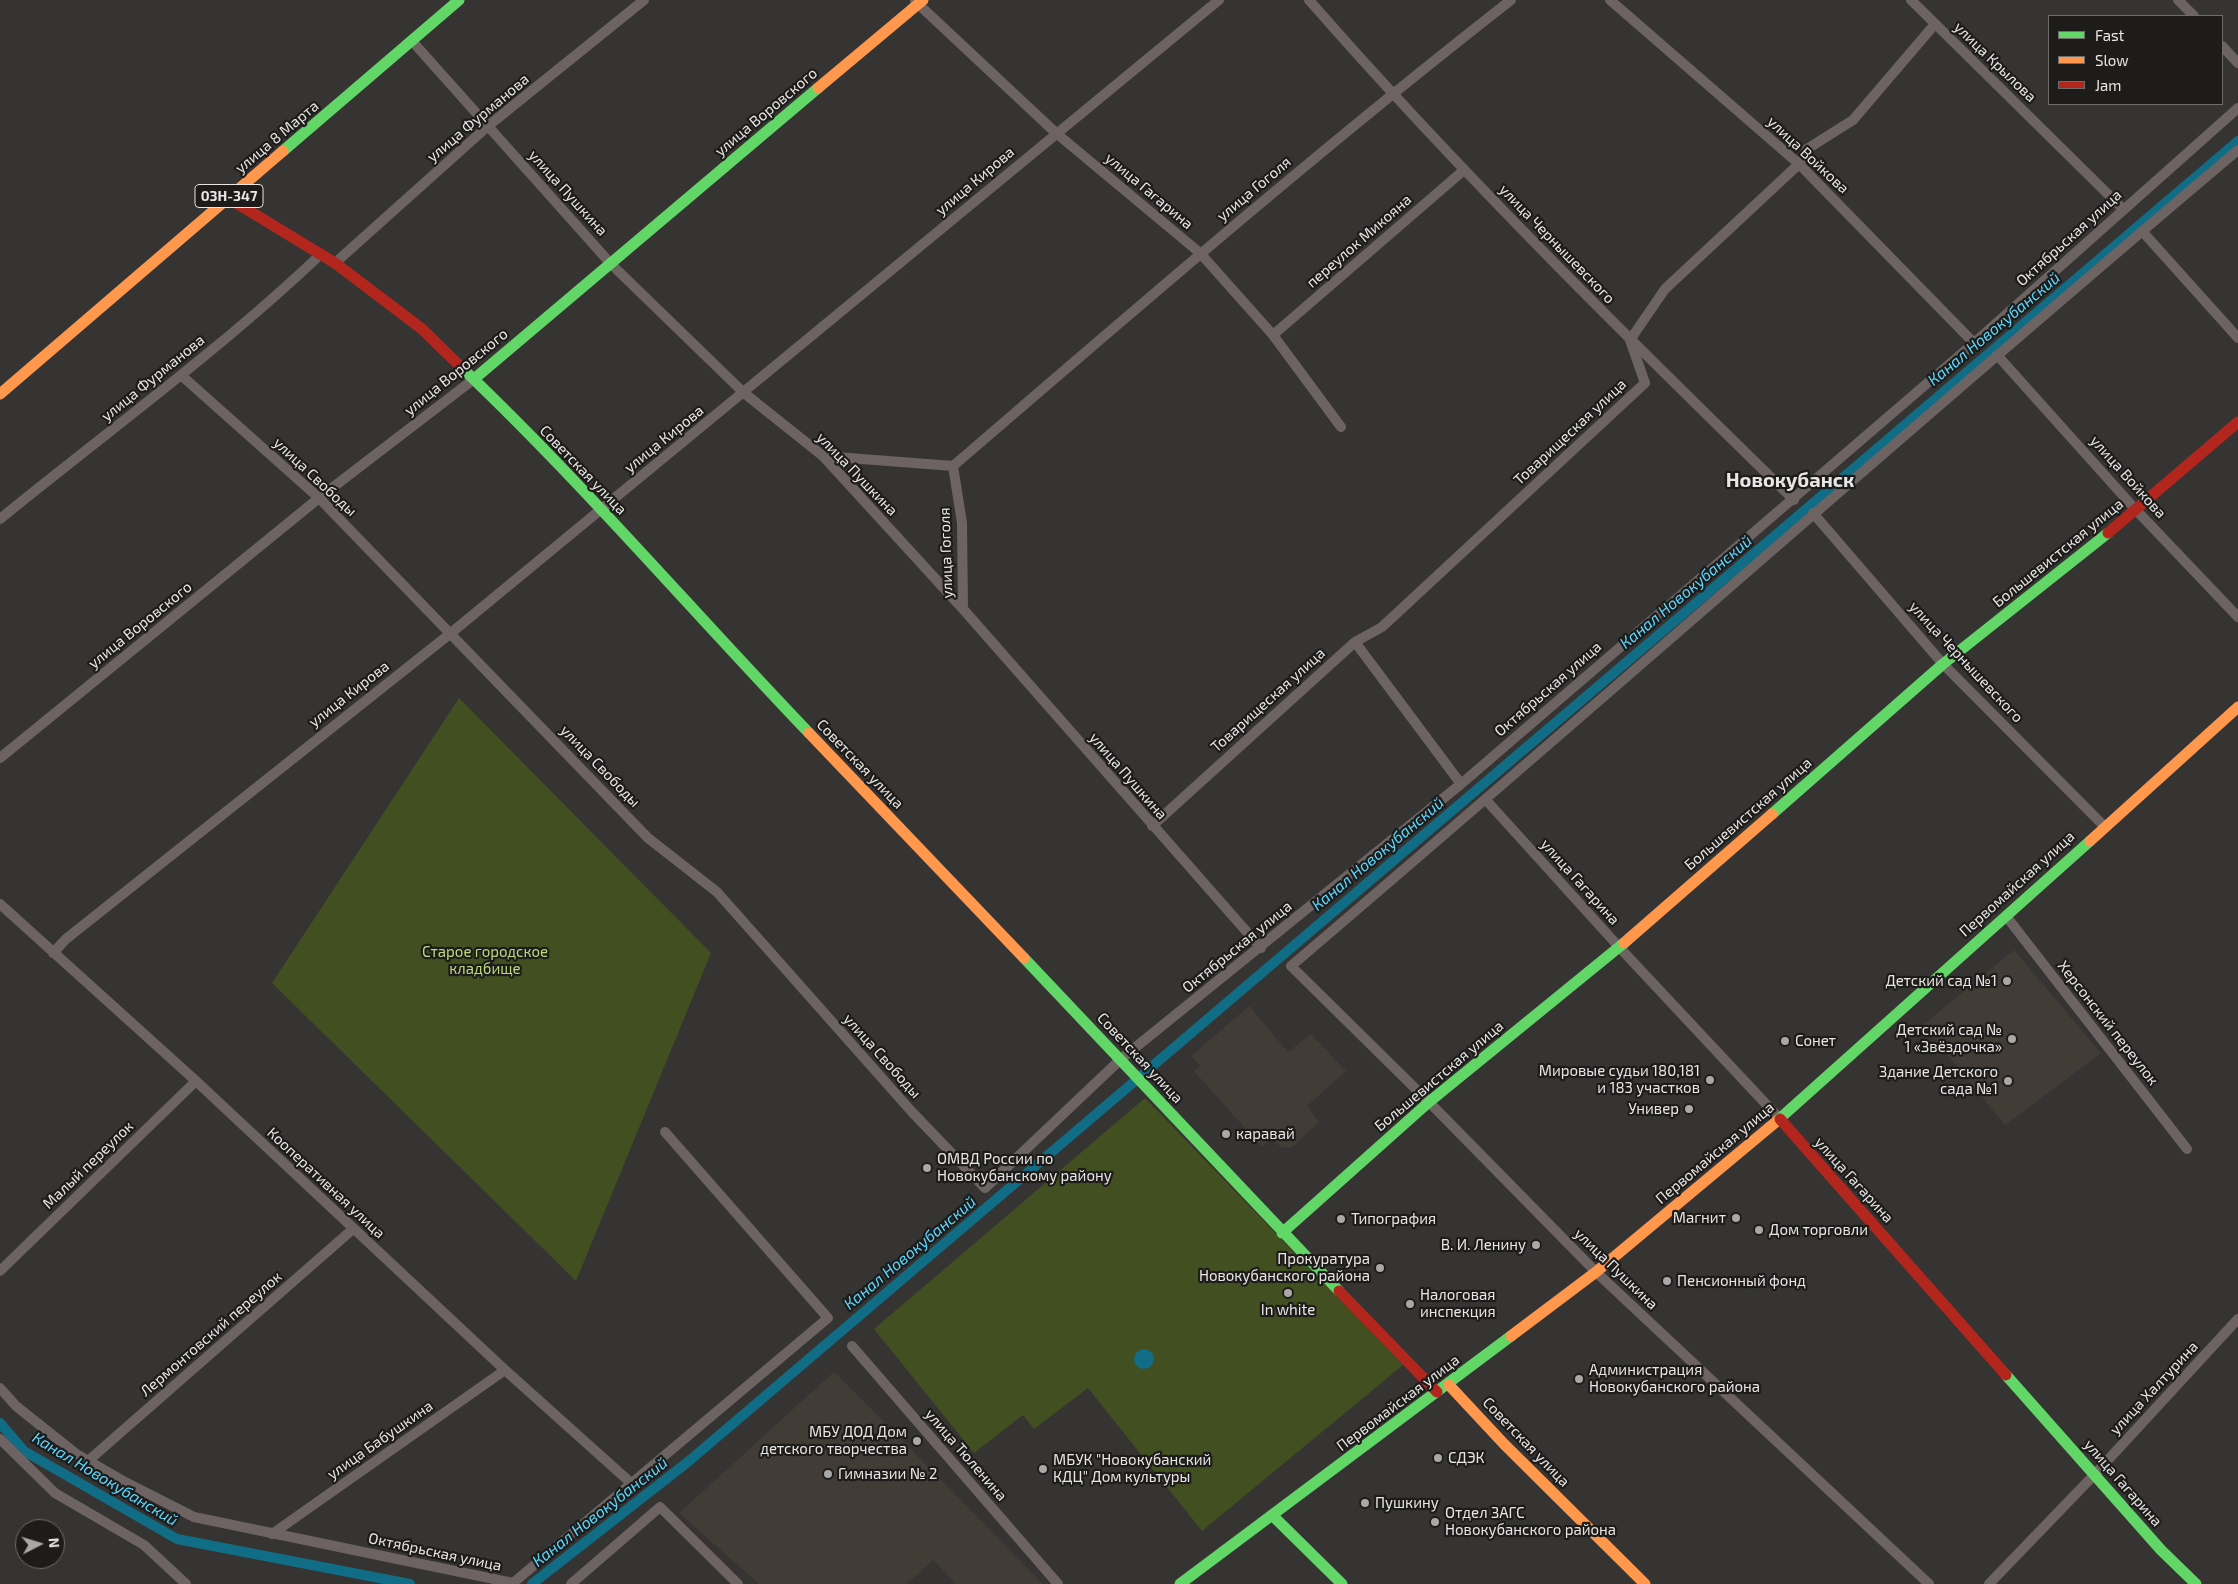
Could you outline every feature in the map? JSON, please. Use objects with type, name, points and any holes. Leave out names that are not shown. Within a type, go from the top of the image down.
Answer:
[{"type":"main road","name":"улица 8 Марта","points":[[0,394],[459,0]]},
{"type":"main road","name":"улица Воровского","points":[[474,379],[918,1]]},
{"type":"main road","name":"Советская улица","points":[[228,198],[335,263],[422,328],[474,379],[602,510],[728,648],[1121,1059],[1282,1233],[1437,1392]]},
{"type":"main road","name":"Большевистская улица","points":[[1282,1233],[1429,1102],[1618,947],[1944,664],[2136,510],[2238,422]]},
{"type":"main road","name":"Первомайская улица","points":[[1180,1584],[1437,1392],[1449,1385],[1596,1272],[1780,1119],[2238,707]]},
{"type":"main road","name":"улица Гагарина","points":[[1780,1119],[2161,1550],[2196,1584]]},
{"type":"main road","name":"Советская улица","points":[[1449,1385],[1504,1444],[1645,1584]]},
{"type":"main road","points":[[1273,1516],[1342,1584]]},
{"type":"street","name":"улица Фурманова","points":[[335,263],[488,126],[644,0]]},
{"type":"street","name":"улица Кирова","points":[[53,953],[66,939],[451,633],[602,510],[1219,0]]},
{"type":"street","name":"улица Чернышевского","points":[[1309,0],[1391,94],[1464,170],[1630,340],[1793,499]]},
{"type":"street","name":"улица Гоголя","points":[[963,609],[962,523],[953,466],[1200,253],[1391,94],[1511,0]]},
{"type":"street","name":"улица Войкова","points":[[1610,0],[1799,164],[1974,343]]},
{"type":"street","name":"улица Крылова","points":[[1911,0],[2123,209]]},
{"type":"street","points":[[2178,0],[2193,15]]},
{"type":"street","name":"улица Гагарина","points":[[918,1],[1056,133],[1200,253],[1273,335],[1341,427]]},
{"type":"street","points":[[1630,340],[1665,289],[1799,164],[1807,149],[1853,120],[1934,24]]},
{"type":"street","name":"улица Пушкина","points":[[412,41],[611,264],[744,392],[823,456],[963,609],[1261,948]]},
{"type":"street","points":[[2223,47],[2238,63]]},
{"type":"street","name":"Октябрьская улица","points":[[985,1188],[1121,1059],[1261,948],[1460,784],[1974,343],[2238,108]]},
{"type":"street","points":[[1486,800],[1813,513],[2238,150]]},
{"type":"street","name":"переулок Микояна","points":[[1273,335],[1464,170]]},
{"type":"street","points":[[2142,231],[2238,338]]},
{"type":"street","name":"улица Фурманова","points":[[0,519],[182,376],[283,290],[320,254]]},
{"type":"street","name":"Товарищеская улица","points":[[1152,826],[1355,642],[1382,626],[1645,383],[1630,340]]},
{"type":"street","name":"улица Войкова","points":[[1997,355],[2136,510],[2238,617]]},
{"type":"street","name":"улица Свободы","points":[[182,376],[319,498],[648,838],[717,892],[912,1112],[985,1188]]},
{"type":"street","name":"улица Воровского","points":[[0,758],[319,498],[474,379]]},
{"type":"street","points":[[823,456],[953,466]]},
{"type":"street","name":"улица Чернышевского","points":[[1813,513],[1944,664],[2104,826]]},
{"type":"street","points":[[1355,642],[1460,784]]},
{"type":"street","name":"улица Пушкина","points":[[1486,800],[1291,966],[1429,1102],[1596,1272],[1929,1584]]},
{"type":"street","name":"улица Гагарина","points":[[1486,800],[1618,947],[1780,1119]]},
{"type":"street","name":"Кооперативная улица","points":[[0,904],[196,1081],[505,1370],[631,1483]]},
{"type":"street","name":"Херсонский переулок","points":[[2006,916],[2187,1149]]},
{"type":"street","name":"Малый переулок","points":[[0,1271],[196,1081]]},
{"type":"street","name":"Октябрьская улица","points":[[272,1534],[513,1583],[828,1318],[665,1132]]},
{"type":"street","name":"Лермонтовский переулок","points":[[88,1461],[353,1229]]},
{"type":"street","name":"улица Халтурина","points":[[1989,1584],[2095,1474],[2238,1320]]},
{"type":"street","name":"улица Тюленина","points":[[852,1346],[1058,1584]]},
{"type":"street","name":"улица Бабушкина","points":[[272,1534],[505,1370]]},
{"type":"street","points":[[0,1388],[16,1406],[88,1461],[194,1517],[272,1534]]},
{"type":"street","points":[[0,1439],[56,1493],[144,1545],[186,1584]]},
{"type":"street","points":[[570,1584],[660,1507],[738,1584]]},
{"type":"shaded area","name":"Детский сад № 1 «Звёздочка»","points":[[2014,950],[2101,1053],[2005,1125],[1923,1025]]},
{"type":"shaded area","points":[[1249,1006],[1288,1052],[1311,1034],[1346,1071],[1307,1106],[1319,1122],[1291,1148],[1281,1147],[1271,1138],[1262,1147],[1194,1071],[1200,1066],[1191,1056]]},
{"type":"shaded area","name":"Гимназии № 2","points":[[834,1372],[1043,1584],[956,1584],[933,1560],[907,1584],[759,1584],[679,1513]]},
{"type":"green space","name":"Старое городское кладбище","points":[[459,698],[711,953],[576,1281],[272,983]]},
{"type":"green space","points":[[1145,1098],[1403,1365],[1202,1531],[1088,1388],[1034,1429],[1023,1415],[974,1453],[874,1329]]},
{"type":"water","points":[[1144,1349],[1151,1352],[1154,1359],[1151,1366],[1144,1369],[1137,1366],[1134,1359],[1137,1352]]},
{"type":"waterway","name":"Канал Новокубанский","points":[[532,1584],[689,1461],[2238,141]]},
{"type":"waterway","name":"Канал Новокубанский","points":[[0,1423],[24,1451],[177,1539],[410,1584]]},
{"type":"traffic: fast","points":[[283,151],[459,0]]},
{"type":"traffic: fast","points":[[474,379],[818,88]]},
{"type":"traffic: fast","points":[[462,368],[595,503],[809,733]]},
{"type":"traffic: fast","points":[[1772,814],[1943,664],[2108,533]]},
{"type":"traffic: fast","points":[[1777,1121],[2090,841]]},
{"type":"traffic: fast","points":[[1282,1233],[1429,1102],[1624,943]]},
{"type":"traffic: fast","points":[[1024,958],[1339,1291]]},
{"type":"traffic: fast","points":[[1180,1584],[1511,1336]]},
{"type":"traffic: fast","points":[[2006,1375],[2161,1550],[2196,1584]]},
{"type":"traffic: fast","points":[[1273,1516],[1342,1584]]},
{"type":"traffic: slow","points":[[818,88],[923,0]]},
{"type":"traffic: slow","points":[[0,394],[283,151]]},
{"type":"traffic: slow","points":[[2090,841],[2238,707]]},
{"type":"traffic: slow","points":[[809,733],[1024,958]]},
{"type":"traffic: slow","points":[[1624,943],[1772,814]]},
{"type":"traffic: slow","points":[[1511,1336],[1596,1272],[1777,1121]]},
{"type":"traffic: slow","points":[[1449,1385],[1504,1444],[1645,1584]]},
{"type":"traffic: jam","points":[[228,198],[335,263],[422,329],[462,368]]},
{"type":"traffic: jam","points":[[2108,533],[2238,422]]},
{"type":"traffic: jam","points":[[1780,1119],[2006,1375]]},
{"type":"traffic: jam","points":[[1339,1291],[1437,1392]]},
{"type":"place","name":"Детский сад №1","points":[[2007,981]]},
{"type":"place","name":"Детский сад № 1 «Звёздочка»","points":[[2012,1039]]},
{"type":"place","name":"Сонет","points":[[1785,1041]]},
{"type":"place","name":"Мировые судьи 180,181 и 183 участков","points":[[1710,1080]]},
{"type":"place","name":"Здание Детского сада №1","points":[[2008,1081]]},
{"type":"place","name":"Универ","points":[[1689,1109]]},
{"type":"place","name":"каравай","points":[[1226,1134]]},
{"type":"place","name":"ОМВД России по Новокубанскому району","points":[[927,1168]]},
{"type":"place","name":"Магнит","points":[[1736,1218]]},
{"type":"place","name":"Типография","points":[[1341,1219]]},
{"type":"place","name":"Дом торговли","points":[[1759,1230]]},
{"type":"place","name":"В. И. Ленину","points":[[1536,1245]]},
{"type":"place","name":"Прокуратура Новокубанского района","points":[[1380,1268]]},
{"type":"place","name":"Пенсионный фонд","points":[[1667,1281]]},
{"type":"place","name":"In white","points":[[1288,1293]]},
{"type":"place","name":"Налоговая инспекция","points":[[1410,1304]]},
{"type":"place","name":"Администрация Новокубанского района","points":[[1579,1379]]},
{"type":"place","name":"МБУ ДОД Дом детского творчества","points":[[917,1441]]},
{"type":"place","name":"СДЭК","points":[[1438,1458]]},
{"type":"place","name":"МБУК \"Новокубанский КДЦ\" Дом культуры","points":[[1043,1469]]},
{"type":"place","name":"Гимназии № 2","points":[[828,1474]]},
{"type":"place","name":"Пушкину","points":[[1365,1503]]},
{"type":"place","name":"Отдел ЗАГС Новокубанского района","points":[[1435,1522]]},
{"type":"district","name":"Новокубанск","points":[[1790,480]]}]
